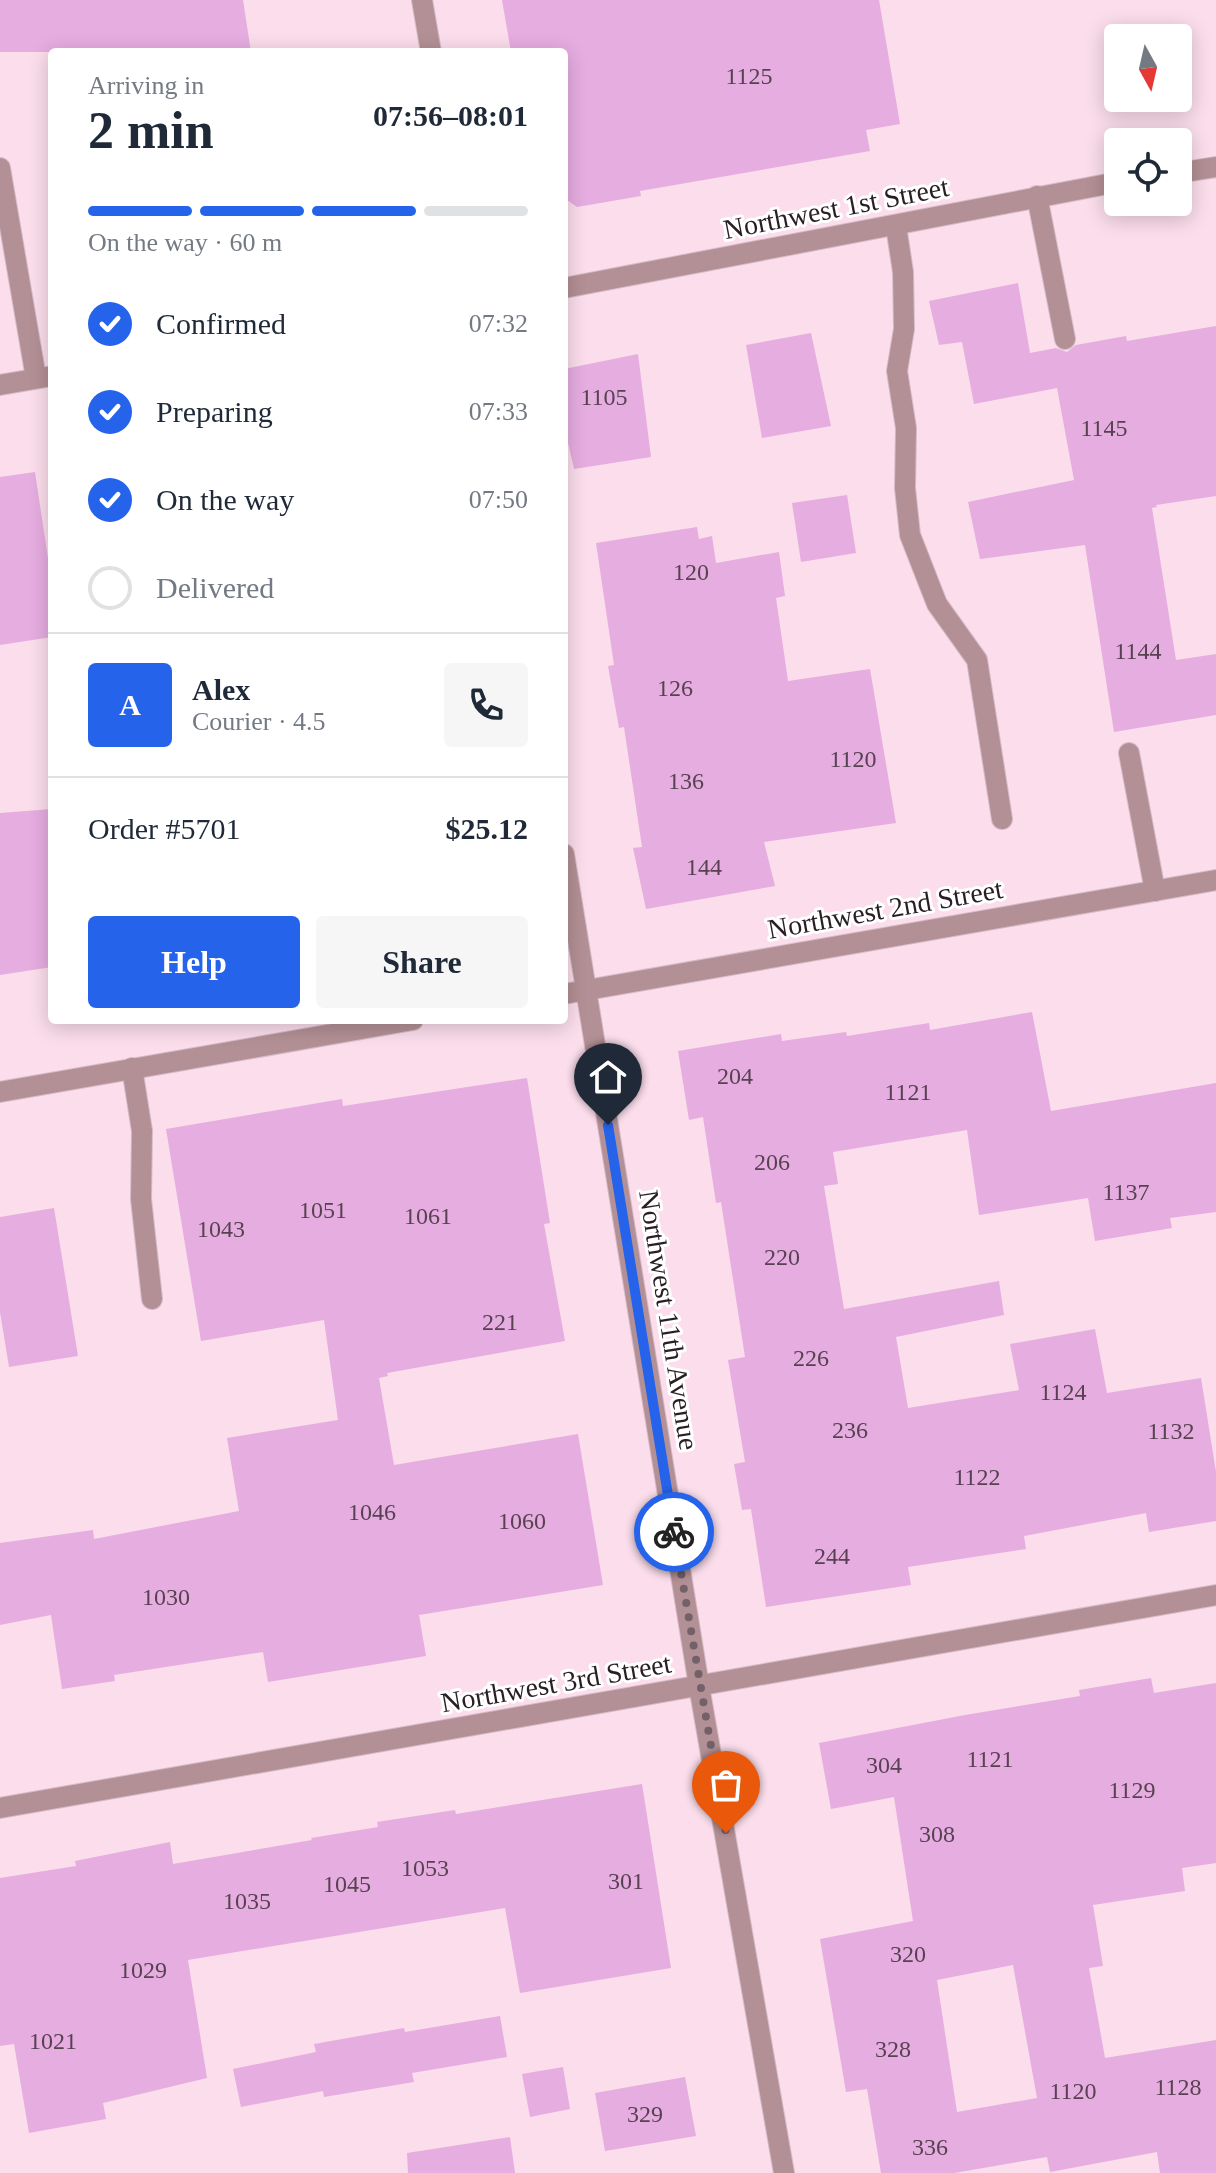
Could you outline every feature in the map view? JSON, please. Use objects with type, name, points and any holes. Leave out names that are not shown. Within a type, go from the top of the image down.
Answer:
[{"type":"street","points":[[422,0],[430,48]]},
{"type":"street","points":[[1192,171],[1216,167]]},
{"type":"street","points":[[0,168],[44,377],[0,385]]},
{"type":"street","name":"Northwest 1st Street","points":[[568,287],[1104,184]]},
{"type":"street","points":[[1037,196],[1065,339]]},
{"type":"street","points":[[896,226],[903,272],[904,329],[897,371],[906,428],[905,488],[910,535],[937,604],[977,660],[1002,819]]},
{"type":"street","points":[[1129,753],[1155,891]]},
{"type":"street","name":"Northwest 11th Avenue","points":[[568,878],[699,1686],[784,2173]]},
{"type":"street","name":"Northwest 2nd Street","points":[[568,993],[1216,880]]},
{"type":"street","points":[[0,1092],[390,1024]]},
{"type":"street","points":[[132,1068],[142,1131],[141,1199],[152,1299]]},
{"type":"street","name":"Northwest 3rd Street","points":[[0,1808],[1216,1595]]},
{"type":"building","points":[[0,0],[243,0],[250,48],[48,48],[48,52],[0,52]]},
{"type":"building","points":[[502,0],[879,0],[900,124],[866,130],[870,151],[640,191],[641,196],[577,207],[568,201],[568,48],[510,48]]},
{"type":"building","points":[[1018,283],[1030,353],[1056,348],[1067,352],[1076,345],[1126,336],[1127,341],[1216,326],[1216,496],[1152,508],[1176,660],[1216,654],[1216,715],[1114,732],[1085,545],[980,559],[968,502],[1074,480],[1057,388],[974,404],[962,342],[939,345],[929,301]]},
{"type":"building","points":[[811,333],[831,426],[762,438],[746,345]]},
{"type":"building","points":[[638,354],[651,457],[574,469],[568,443],[568,368]]},
{"type":"building","points":[[35,472],[48,558],[48,638],[0,645],[0,477]]},
{"type":"building","points":[[847,495],[856,553],[801,562],[792,503]]},
{"type":"building","points":[[697,527],[699,539],[712,536],[716,563],[779,552],[785,596],[776,598],[788,681],[870,669],[896,823],[764,842],[775,886],[646,909],[633,848],[642,847],[624,727],[619,728],[608,666],[614,665],[596,543]]},
{"type":"building","points":[[48,809],[48,968],[0,975],[0,813]]},
{"type":"building","points":[[1032,1012],[1051,1111],[1216,1083],[1216,1212],[1170,1218],[1172,1228],[1095,1241],[1088,1198],[979,1215],[967,1130],[833,1152],[838,1184],[824,1186],[844,1309],[999,1281],[1004,1315],[896,1337],[908,1408],[1019,1390],[1010,1344],[1095,1329],[1107,1393],[1201,1378],[1216,1472],[1216,1521],[1149,1532],[1146,1513],[1024,1536],[1026,1549],[908,1567],[911,1585],[766,1607],[751,1509],[742,1510],[734,1464],[745,1462],[728,1360],[745,1357],[721,1202],[716,1203],[703,1117],[689,1120],[678,1051],[781,1034],[782,1041],[846,1032],[847,1036],[929,1023],[930,1030]]},
{"type":"building","points":[[527,1078],[550,1223],[544,1224],[565,1341],[387,1373],[388,1376],[379,1378],[394,1465],[578,1434],[603,1585],[419,1615],[426,1656],[268,1682],[263,1652],[114,1675],[115,1681],[62,1689],[51,1615],[0,1625],[0,1543],[93,1530],[94,1539],[239,1511],[227,1438],[338,1420],[324,1320],[201,1341],[166,1129],[342,1099],[343,1106]]},
{"type":"building","points":[[54,1208],[78,1356],[9,1367],[0,1312],[0,1217]]},
{"type":"building","points":[[1151,1678],[1154,1693],[1216,1683],[1216,1863],[1182,1868],[1185,1891],[1093,1905],[1103,1966],[1089,1968],[1105,2058],[1216,2040],[1216,2173],[1160,2173],[1157,2152],[1050,2172],[1047,2157],[954,2173],[881,2173],[867,2089],[846,2092],[820,1939],[913,1921],[894,1797],[831,1809],[819,1743],[1080,1696],[1079,1690]],"holes":[[[1013,1965],[1037,2098],[957,2112],[937,1980]]]},
{"type":"building","points":[[642,1784],[671,1968],[520,1993],[505,1908],[188,1960],[207,2078],[103,2103],[106,2119],[29,2133],[14,2044],[0,2046],[0,1878],[76,1866],[75,1861],[170,1842],[173,1864],[378,1827],[377,1822],[455,1810],[456,1814]]},
{"type":"building","points":[[500,2016],[507,2057],[412,2073],[414,2082],[324,2097],[323,2091],[241,2107],[233,2069],[316,2052],[314,2044],[404,2028],[405,2032]]},
{"type":"building","points":[[563,2067],[570,2109],[530,2117],[522,2074]]},
{"type":"building","points":[[685,2077],[696,2136],[605,2151],[595,2093]]},
{"type":"building","points":[[510,2137],[515,2173],[408,2173],[407,2153]]},
{"type":"way so far","points":[[674,1532],[726,1833]]},
{"type":"route","points":[[608,1125],[674,1532]]}]
